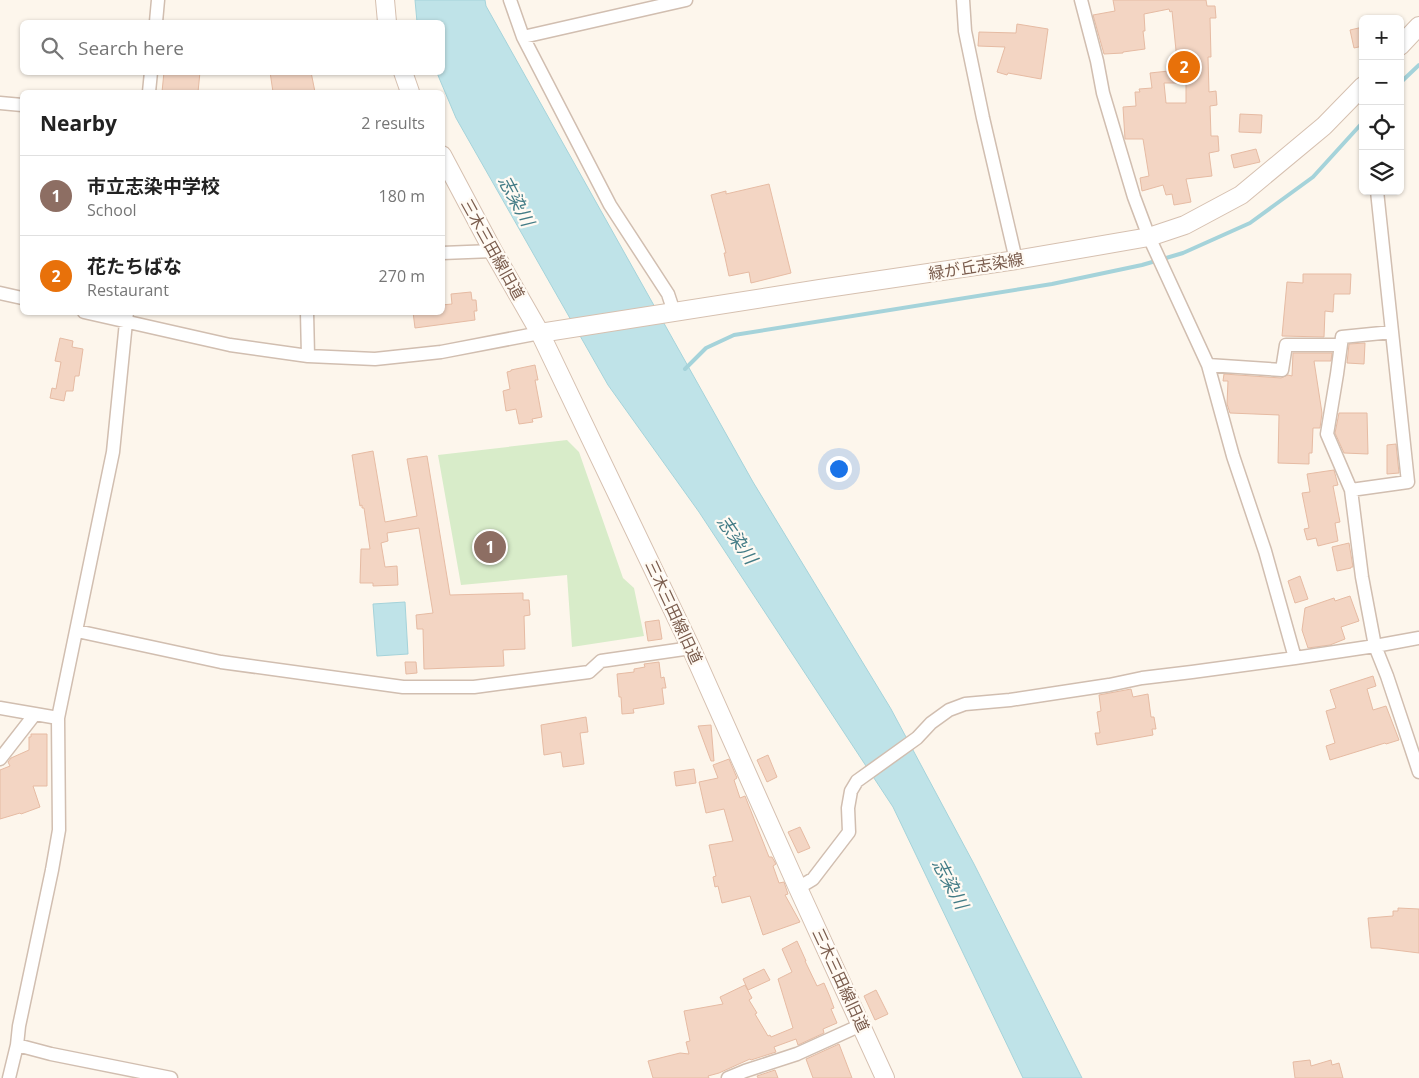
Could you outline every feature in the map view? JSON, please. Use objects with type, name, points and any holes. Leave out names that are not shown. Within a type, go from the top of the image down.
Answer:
[{"type":"street","points":[[156,20],[158,0]]},
{"type":"street","points":[[384,0],[387,20]]},
{"type":"street","points":[[510,0],[522,37],[610,205],[668,294],[674,312]]},
{"type":"street","points":[[522,37],[686,0]]},
{"type":"street","points":[[963,0],[966,31],[981,108],[1016,260]]},
{"type":"street","points":[[1081,0],[1097,60],[1103,93],[1134,197],[1208,365],[1233,456],[1265,552],[1295,658]]},
{"type":"street","points":[[1404,42],[1419,26]]},
{"type":"street","points":[[149,90],[151,75]]},
{"type":"street","points":[[404,75],[409,90]]},
{"type":"street","name":"緑が丘志染線","points":[[540,333],[1016,260],[1150,237],[1185,225],[1241,195],[1324,126],[1359,90]]},
{"type":"street","points":[[0,103],[20,106]]},
{"type":"street","name":"三木三田線旧道","points":[[445,161],[493,251],[540,333],[691,648],[885,1078]]},
{"type":"street","points":[[1351,490],[1408,482],[1377,195]]},
{"type":"street","points":[[445,253],[493,251]]},
{"type":"street","points":[[0,293],[20,298]]},
{"type":"street","points":[[109,315],[126,317],[230,345],[308,356],[375,359],[441,352],[540,333]]},
{"type":"street","points":[[307,315],[308,356]]},
{"type":"street","points":[[9,1078],[59,830],[58,718],[113,452],[126,317]]},
{"type":"street","points":[[1392,332],[1342,337],[1328,434],[1351,490],[1362,577],[1375,646],[1419,772]]},
{"type":"street","points":[[1208,365],[1282,370],[1286,345],[1341,345]]},
{"type":"street","points":[[77,631],[221,662],[403,687],[474,687],[589,672],[601,661],[691,648]]},
{"type":"street","points":[[798,888],[813,879],[849,832],[848,808],[850,792],[857,781],[917,738],[931,723],[949,710],[965,704],[1010,700],[1142,678],[1295,658],[1419,638]]},
{"type":"street","points":[[0,708],[58,718]]},
{"type":"street","points":[[0,759],[35,714]]},
{"type":"street","points":[[728,1078],[797,1054],[861,1025]]},
{"type":"street","points":[[16,1046],[171,1078]]},
{"type":"green space","points":[[567,440],[579,452],[623,578],[634,588],[644,636],[572,647],[567,575],[461,585],[438,455]]},
{"type":"water","name":"志染川","points":[[415,0],[485,0],[486,6],[753,482],[891,709],[974,864],[1082,1078],[1023,1078],[893,807],[699,512],[608,385],[456,118],[438,75],[445,75],[445,20],[417,20]]},
{"type":"water","points":[[405,602],[408,654],[377,656],[373,604]]},
{"type":"building","points":[[1113,0],[1206,0],[1207,6],[1215,6],[1216,18],[1210,18],[1211,57],[1208,57],[1209,92],[1216,91],[1217,105],[1210,106],[1211,136],[1218,136],[1219,151],[1209,153],[1212,176],[1186,179],[1191,202],[1174,205],[1172,194],[1166,195],[1163,185],[1142,191],[1140,178],[1149,176],[1143,139],[1125,139],[1123,107],[1136,106],[1135,92],[1140,92],[1139,89],[1152,88],[1150,73],[1178,70],[1172,11],[1170,12],[1169,9],[1144,14],[1145,49],[1104,54],[1093,15],[1115,11]],"holes":[[[1164,83],[1186,83],[1186,103],[1166,103]]]},
{"type":"building","points":[[1017,24],[1048,29],[1041,79],[997,72],[1005,47],[978,46],[979,32],[1016,33]]},
{"type":"building","points":[[1359,28],[1359,47],[1354,48],[1350,30]]},
{"type":"building","points":[[164,75],[200,75],[198,90],[162,90]]},
{"type":"building","points":[[270,75],[312,75],[315,90],[273,90]]},
{"type":"building","points":[[1240,114],[1262,115],[1261,133],[1239,132]]},
{"type":"building","points":[[1256,149],[1260,162],[1234,168],[1231,155]]},
{"type":"building","points":[[769,184],[791,273],[751,283],[749,272],[729,276],[724,253],[726,253],[711,195],[726,191],[726,194]]},
{"type":"building","points":[[1303,274],[1351,274],[1350,294],[1334,294],[1333,312],[1325,311],[1324,337],[1282,336],[1287,282],[1303,283]]},
{"type":"building","points":[[471,292],[472,300],[476,300],[477,311],[474,311],[475,320],[415,328],[413,315],[445,315],[445,305],[452,304],[451,294]]},
{"type":"building","points":[[60,338],[73,341],[72,347],[83,349],[79,376],[75,376],[73,391],[66,391],[64,401],[50,398],[52,388],[56,389],[61,362],[55,361]]},
{"type":"building","points":[[1365,343],[1364,364],[1347,363],[1349,344]]},
{"type":"building","points":[[1293,353],[1332,353],[1331,361],[1314,361],[1322,413],[1320,428],[1313,428],[1312,453],[1309,453],[1309,464],[1278,463],[1279,415],[1230,413],[1227,404],[1228,381],[1223,381],[1224,374],[1281,378],[1288,375],[1292,376]]},
{"type":"building","points":[[535,365],[538,380],[535,380],[542,417],[532,419],[533,422],[519,424],[516,409],[506,411],[503,391],[510,389],[507,372]]},
{"type":"building","points":[[1339,413],[1367,413],[1368,454],[1344,453],[1335,433]]},
{"type":"building","points":[[1396,444],[1399,473],[1387,474],[1387,445]]},
{"type":"building","points":[[373,451],[385,522],[417,516],[407,459],[427,456],[450,595],[523,593],[523,600],[529,600],[530,615],[524,616],[525,649],[503,650],[504,666],[424,669],[423,629],[417,629],[416,615],[433,613],[419,528],[387,533],[388,541],[381,543],[385,567],[397,566],[398,585],[373,586],[373,583],[360,583],[361,549],[370,549],[364,508],[362,508],[362,505],[360,506],[352,455]]},
{"type":"building","points":[[1334,470],[1338,485],[1333,486],[1340,522],[1335,523],[1338,541],[1318,546],[1316,538],[1307,540],[1304,529],[1309,528],[1302,493],[1310,492],[1307,474]]},
{"type":"building","points":[[1349,543],[1353,567],[1337,571],[1332,547]]},
{"type":"building","points":[[1300,576],[1308,599],[1295,603],[1288,581]]},
{"type":"building","points":[[1350,596],[1359,621],[1341,627],[1345,639],[1330,645],[1308,648],[1302,630],[1305,608],[1334,598],[1335,601]]},
{"type":"building","points":[[659,620],[662,639],[648,641],[645,622]]},
{"type":"building","points":[[405,662],[416,662],[417,673],[406,674]]},
{"type":"building","points":[[659,662],[661,678],[664,677],[666,688],[662,688],[664,704],[633,709],[634,713],[622,714],[617,674],[634,672],[634,669],[645,667],[644,664]]},
{"type":"building","points":[[1373,676],[1376,686],[1367,689],[1373,710],[1386,706],[1399,740],[1330,760],[1326,746],[1335,743],[1326,711],[1336,708],[1330,690]]},
{"type":"building","points":[[1131,689],[1133,697],[1148,694],[1151,717],[1154,717],[1156,729],[1152,729],[1153,735],[1097,745],[1095,733],[1100,733],[1097,712],[1101,711],[1099,695]]},
{"type":"building","points":[[586,717],[588,732],[580,733],[584,764],[563,767],[561,752],[544,755],[541,725]]},
{"type":"building","points":[[711,725],[714,761],[711,761],[698,726]]},
{"type":"building","points":[[31,734],[47,734],[47,786],[33,786],[40,807],[0,819],[0,770],[10,766],[8,762],[11,758],[29,750],[29,737],[31,737]]},
{"type":"building","points":[[768,755],[777,777],[767,782],[757,760]]},
{"type":"building","points":[[729,759],[737,778],[734,780],[740,798],[745,796],[769,857],[772,857],[776,864],[773,866],[779,883],[784,882],[788,894],[785,895],[800,922],[763,935],[750,896],[722,903],[718,886],[715,887],[713,877],[716,876],[709,845],[733,841],[724,809],[706,813],[699,782],[718,778],[713,765]]},
{"type":"building","points":[[694,769],[696,783],[676,786],[674,772]]},
{"type":"building","points":[[800,827],[810,848],[798,853],[788,832]]},
{"type":"building","points":[[1398,908],[1419,909],[1419,953],[1371,948],[1368,918],[1393,916],[1393,911],[1398,911]]},
{"type":"building","points":[[797,941],[817,986],[824,983],[834,1008],[831,1009],[837,1023],[823,1029],[824,1033],[798,1045],[796,1039],[774,1047],[776,1052],[750,1059],[708,1076],[709,1078],[653,1078],[648,1061],[680,1053],[689,1054],[686,1042],[690,1041],[684,1011],[723,1004],[720,997],[745,985],[752,998],[749,1000],[757,1013],[755,1014],[768,1036],[770,1035],[771,1037],[793,1028],[778,979],[792,972],[782,949]]},
{"type":"building","points":[[764,969],[770,980],[748,990],[743,979]]},
{"type":"building","points":[[876,990],[888,1014],[875,1020],[864,996]]},
{"type":"building","points":[[839,1044],[852,1078],[813,1078],[806,1059]]},
{"type":"building","points":[[1310,1060],[1311,1066],[1331,1060],[1332,1065],[1339,1063],[1343,1078],[1295,1078],[1293,1062]]},
{"type":"building","points":[[775,1070],[778,1078],[758,1078],[757,1076]]},
{"type":"waterway","points":[[1404,79],[1419,65]]},
{"type":"waterway","points":[[685,369],[706,348],[734,335],[1052,284],[1142,265],[1183,253],[1250,223],[1313,177],[1359,126]]},
{"type":"place","name":"花たちばな","points":[[1184,67]]},
{"type":"place","name":"市立志染中学校","points":[[490,547]]}]
